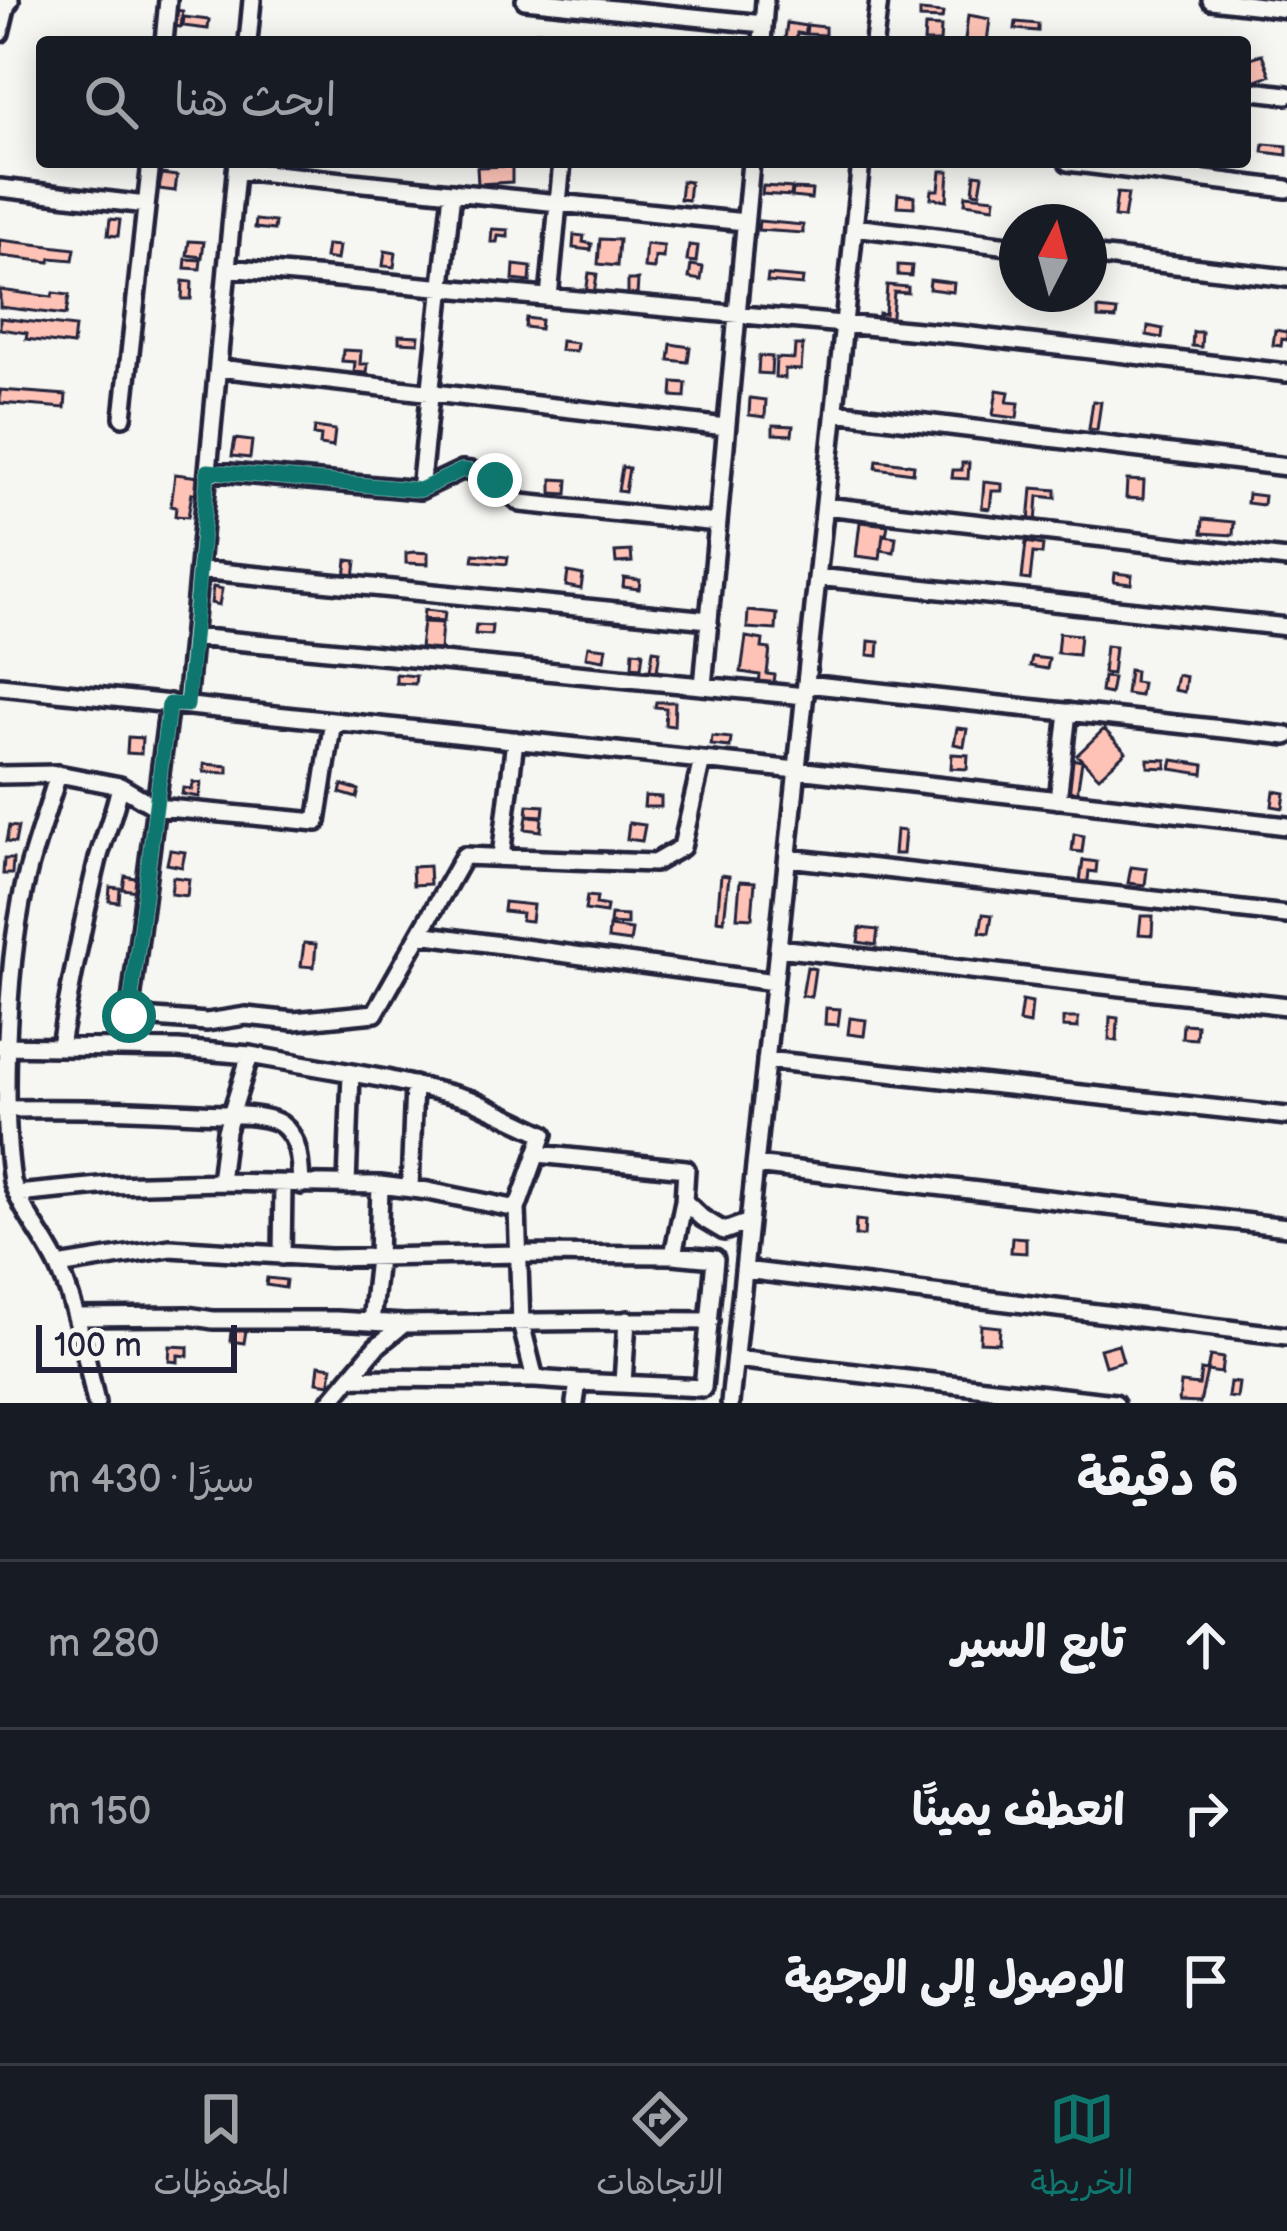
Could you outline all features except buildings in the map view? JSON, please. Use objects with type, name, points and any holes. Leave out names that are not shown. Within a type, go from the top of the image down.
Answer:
[{"type":"street","points":[[165,36],[168,0]]},
{"type":"street","points":[[249,36],[252,0]]},
{"type":"street","points":[[525,0],[763,24]]},
{"type":"street","points":[[762,36],[766,0]]},
{"type":"street","points":[[875,36],[879,0]]},
{"type":"street","points":[[1211,0],[1287,9]]},
{"type":"street","points":[[0,33],[5,1]]},
{"type":"street","points":[[1251,91],[1287,95]]},
{"type":"street","points":[[123,417],[150,168]]},
{"type":"street","points":[[124,1048],[155,807],[193,637],[236,168]]},
{"type":"street","points":[[253,168],[745,222]]},
{"type":"street","points":[[550,297],[561,168]]},
{"type":"street","points":[[703,686],[750,168]]},
{"type":"street","points":[[730,1403],[861,168]]},
{"type":"street","points":[[1119,168],[1287,188]]},
{"type":"street","points":[[0,188],[146,205]]},
{"type":"street","points":[[420,490],[452,192]]},
{"type":"street","points":[[854,227],[999,245]]},
{"type":"street","points":[[1107,257],[1287,278]]},
{"type":"street","points":[[227,268],[963,335],[1287,373]]},
{"type":"street","points":[[218,368],[726,427]]},
{"type":"street","points":[[835,412],[1287,467]]},
{"type":"street","points":[[208,471],[420,490],[471,470],[488,475],[521,503],[718,523]]},
{"type":"street","points":[[825,506],[1287,559]]},
{"type":"street","points":[[199,570],[709,620]]},
{"type":"street","points":[[818,577],[1287,627]]},
{"type":"street","points":[[193,637],[703,686],[1068,712],[1287,736]]},
{"type":"street","points":[[0,686],[1287,826]]},
{"type":"street","points":[[1058,800],[1068,712]]},
{"type":"street","points":[[0,775],[58,774],[120,786],[155,807],[317,822],[333,721]]},
{"type":"street","points":[[501,857],[515,740]]},
{"type":"street","points":[[129,1016],[207,1022],[246,1016],[294,1021],[375,1013],[464,856],[654,863],[682,847],[702,760]]},
{"type":"street","points":[[58,774],[28,871],[5,1006],[1,1109],[5,1176],[58,1266],[97,1403]]},
{"type":"street","points":[[60,1045],[89,898],[120,786]]},
{"type":"street","points":[[788,858],[1287,915]]},
{"type":"street","points":[[420,934],[775,982]]},
{"type":"street","points":[[778,948],[1287,1006]]},
{"type":"street","points":[[2,1047],[178,1048],[250,1055],[472,1100],[544,1133],[517,1209],[520,1323],[536,1379]]},
{"type":"street","points":[[220,1182],[223,1150],[250,1055]]},
{"type":"street","points":[[766,1060],[1287,1116]]},
{"type":"street","points":[[347,1185],[351,1073]]},
{"type":"street","points":[[410,1188],[414,1085]]},
{"type":"street","points":[[1,1109],[96,1108],[232,1114],[275,1121],[286,1129],[298,1150],[301,1185]]},
{"type":"street","points":[[538,1154],[686,1169],[673,1255]]},
{"type":"street","points":[[755,1165],[1287,1227]]},
{"type":"street","points":[[16,1194],[220,1182],[380,1185],[517,1209]]},
{"type":"street","points":[[282,1256],[283,1184]]},
{"type":"street","points":[[371,1322],[380,1185]]},
{"type":"street","points":[[684,1202],[724,1231],[749,1222]]},
{"type":"street","points":[[58,1266],[170,1248],[378,1258],[519,1254],[715,1259],[703,1388],[536,1379],[350,1378]]},
{"type":"street","points":[[744,1270],[1287,1336]]},
{"type":"street","points":[[76,1317],[404,1324],[710,1321]]},
{"type":"street","points":[[622,1384],[627,1320]]},
{"type":"street","points":[[329,1403],[376,1347],[404,1324]]},
{"type":"street","points":[[735,1358],[1115,1403]]},
{"type":"street","points":[[575,1403],[578,1382]]},
{"type":"route","points":[[129,1016],[169,704],[187,705],[208,471],[420,490],[462,470],[495,480]]}]
